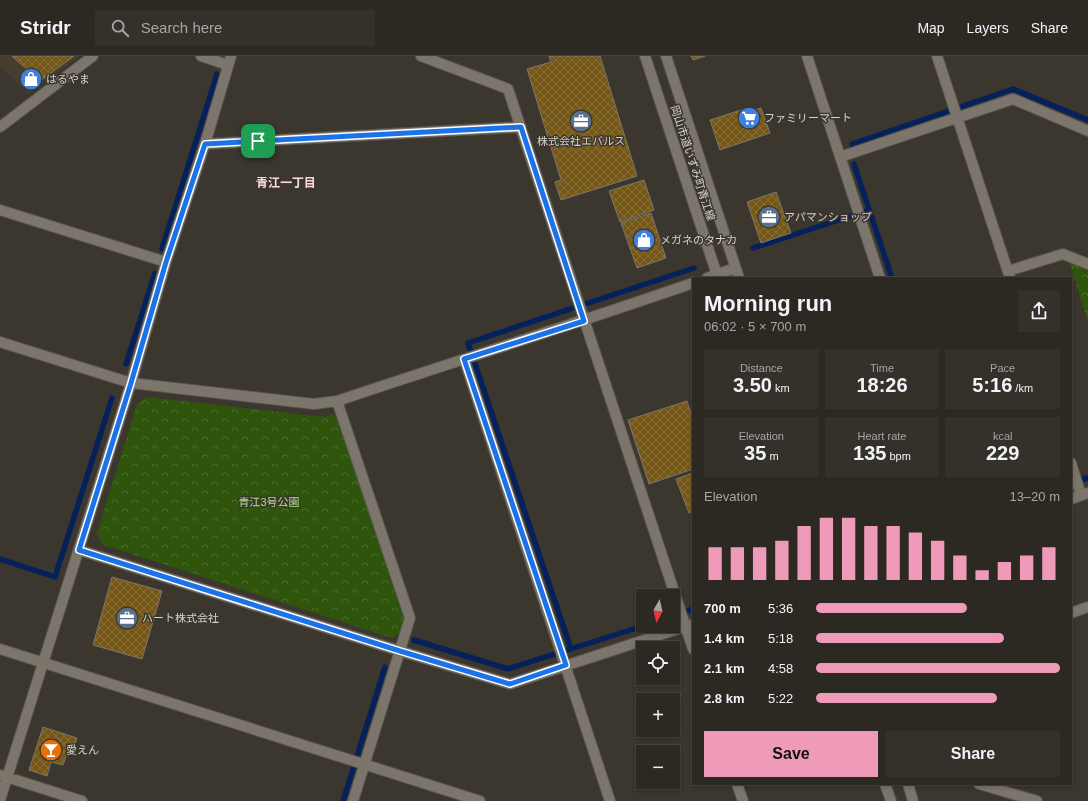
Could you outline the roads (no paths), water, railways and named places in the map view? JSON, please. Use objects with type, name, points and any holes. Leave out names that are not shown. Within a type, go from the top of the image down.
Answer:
[{"type":"street","points":[[0,127],[93,56]]},
{"type":"street","points":[[0,800],[3,776],[43,662],[79,550],[131,383],[166,262],[205,144],[230,60],[201,56]]},
{"type":"street","points":[[421,56],[508,89],[681,613],[689,625],[692,643]]},
{"type":"street","name":"岡山市道いずみ町青江線","points":[[645,56],[714,277]]},
{"type":"street","name":"岡山市道いずみ町青江線","points":[[666,56],[739,277]]},
{"type":"street","points":[[807,56],[880,277]]},
{"type":"street","points":[[937,56],[1009,274],[1063,254],[1088,264]]},
{"type":"street","points":[[840,157],[956,112],[1013,99],[1088,130]]},
{"type":"street","points":[[205,144],[521,127]]},
{"type":"street","points":[[0,210],[166,262]]},
{"type":"street","points":[[714,277],[735,268]]},
{"type":"street","points":[[0,342],[131,383],[314,404],[337,401],[584,321],[692,283]]},
{"type":"street","points":[[469,357],[561,652],[610,801]]},
{"type":"street","points":[[337,401],[410,618],[400,651],[359,762],[353,801]]},
{"type":"street","points":[[1072,466],[1077,482],[1085,494],[1072,499]]},
{"type":"street","points":[[79,550],[510,684],[689,625]]},
{"type":"street","points":[[1072,613],[1088,607]]},
{"type":"street","points":[[0,649],[480,801]]},
{"type":"street","points":[[3,776],[82,801]]},
{"type":"street","points":[[737,785],[743,801]]},
{"type":"street","points":[[886,785],[891,801]]},
{"type":"street","points":[[908,785],[914,801]]},
{"type":"street","points":[[982,785],[1037,801]]},
{"type":"waterway","points":[[162,249],[217,74]]},
{"type":"waterway","points":[[852,144],[1013,89],[1088,120]]},
{"type":"waterway","points":[[854,164],[892,277]]},
{"type":"waterway","points":[[753,248],[869,210]]},
{"type":"waterway","points":[[571,649],[468,343],[694,268]]},
{"type":"waterway","points":[[126,364],[155,273]]},
{"type":"waterway","points":[[0,559],[55,577],[112,398]]},
{"type":"waterway","points":[[1072,483],[1088,478]]},
{"type":"waterway","points":[[680,614],[692,609]]},
{"type":"waterway","points":[[414,641],[508,669],[636,628]]},
{"type":"waterway","points":[[343,801],[385,667]]},
{"type":"place","name":"はるやま","points":[[31,79]]},
{"type":"place","name":"ファミリーマート","points":[[749,118]]},
{"type":"place","name":"株式会社エバルス","points":[[581,121]]},
{"type":"place","name":"アパマンショップ","points":[[769,217]]},
{"type":"place","name":"メガネのタナカ","points":[[644,240]]},
{"type":"place","name":"ハート株式会社","points":[[127,618]]},
{"type":"place","name":"愛えん","points":[[51,750]]},
{"type":"district","name":"青江一丁目","points":[[286,183]]},
{"type":"park label","name":"青江3号公園","points":[[269,502]]}]
